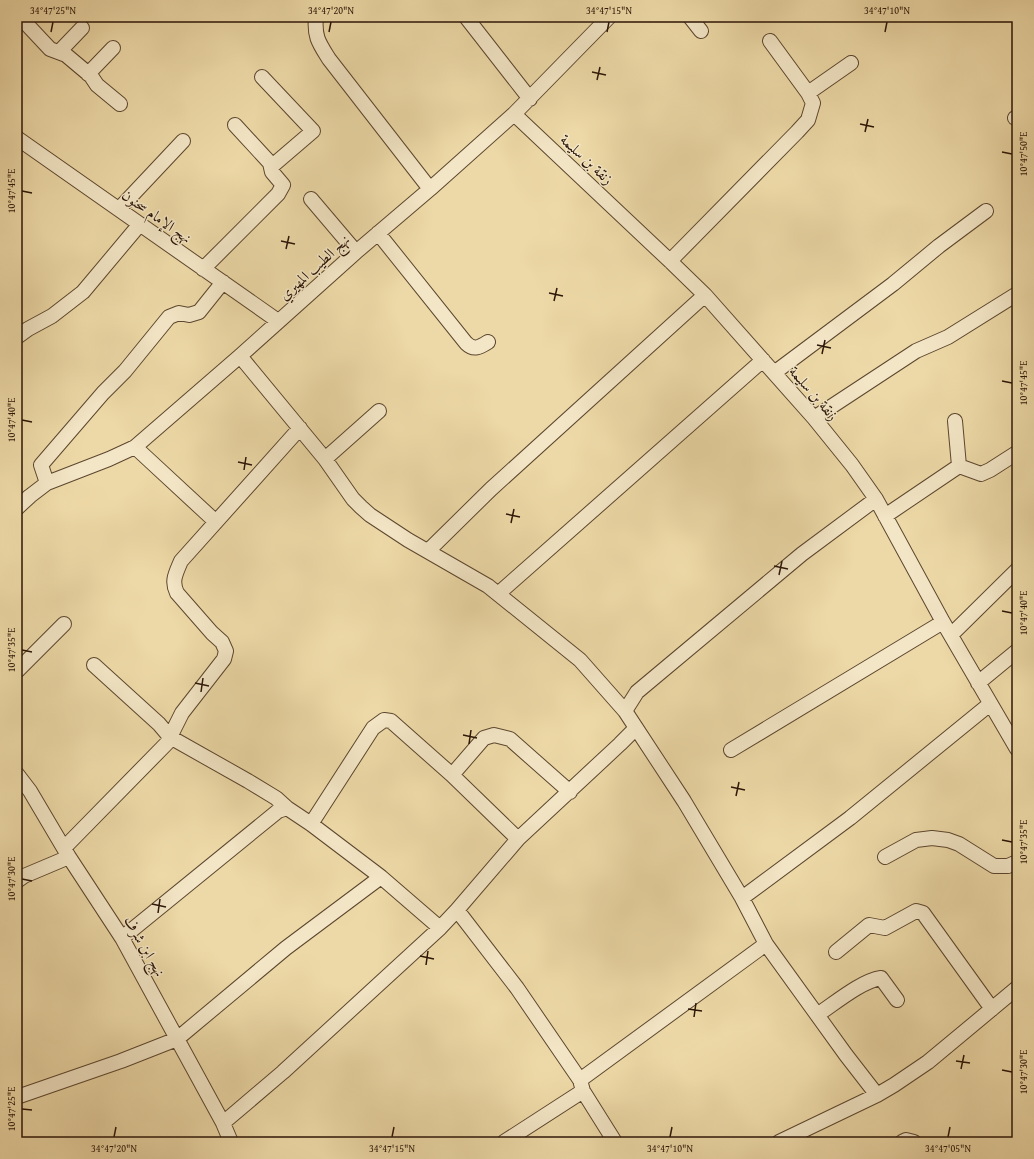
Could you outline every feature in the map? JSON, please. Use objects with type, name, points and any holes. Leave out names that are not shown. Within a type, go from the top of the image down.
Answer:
[{"type":"street","points":[[20,17],[50,49],[66,54],[88,74],[97,85],[120,104]]},
{"type":"street","points":[[316,17],[315,29],[319,42],[329,60],[370,110],[430,189]]},
{"type":"street","points":[[466,17],[530,99]]},
{"type":"street","name":"نهج الطيب المهيري","points":[[17,508],[47,483],[109,459],[135,447],[514,114],[609,17]]},
{"type":"street","points":[[690,17],[701,31]]},
{"type":"street","points":[[59,52],[82,28]]},
{"type":"street","points":[[670,261],[808,120],[813,103],[770,42]]},
{"type":"street","points":[[88,74],[113,48]]},
{"type":"street","points":[[808,94],[851,63]]},
{"type":"street","points":[[262,77],[313,131],[271,167]]},
{"type":"street","name":"زنقة بن سليمة","points":[[514,114],[705,296],[814,418],[852,465],[876,499],[943,622],[1017,749]]},
{"type":"street","points":[[203,269],[278,194],[283,185],[272,172],[270,163],[235,125]]},
{"type":"street","name":"نهج الإمام سحنون","points":[[17,138],[278,321]]},
{"type":"street","points":[[119,210],[183,141]]},
{"type":"street","points":[[311,199],[356,252]]},
{"type":"street","points":[[774,373],[893,284],[939,246],[986,211]]},
{"type":"street","points":[[17,337],[28,329],[52,316],[83,292],[140,224]]},
{"type":"street","points":[[378,234],[470,348],[476,348],[488,342]]},
{"type":"street","points":[[47,483],[41,465],[103,393],[125,371],[169,317],[178,313],[189,315],[199,312],[223,282]]},
{"type":"street","points":[[814,418],[916,351],[948,337],[1017,294]]},
{"type":"street","points":[[428,551],[491,489],[705,296]]},
{"type":"street","points":[[240,356],[325,459],[353,499],[361,507],[384,524],[488,586],[580,660],[625,711],[684,800],[742,898],[766,944],[877,1095]]},
{"type":"street","points":[[498,594],[763,360]]},
{"type":"street","points":[[325,459],[379,411]]},
{"type":"street","points":[[954,421],[959,466]]},
{"type":"street","points":[[17,881],[66,852],[167,744],[182,713],[224,659],[226,651],[222,642],[212,633],[177,593],[174,587],[175,576],[181,561],[300,428]]},
{"type":"street","points":[[135,447],[216,522]]},
{"type":"street","points":[[959,466],[981,474],[1015,454]]},
{"type":"street","points":[[885,516],[959,466]]},
{"type":"street","points":[[625,711],[642,687],[802,554],[876,499]]},
{"type":"street","points":[[951,635],[1017,570]]},
{"type":"street","points":[[731,750],[943,622]]},
{"type":"street","points":[[17,671],[64,624]]},
{"type":"street","points":[[978,683],[1017,651]]},
{"type":"street","points":[[94,665],[159,724],[170,737],[276,798],[287,808],[311,824],[381,877],[440,928]]},
{"type":"street","points":[[742,898],[850,818],[990,704]]},
{"type":"street","points":[[311,824],[373,728],[384,720],[391,721],[452,775],[518,839]]},
{"type":"street","points":[[222,1123],[283,1072],[440,928],[518,839],[570,792],[636,728]]},
{"type":"street","points":[[452,775],[484,738],[494,735],[510,739],[570,792]]},
{"type":"street","name":"نهج ابن شرف","points":[[17,774],[30,791],[66,852],[122,938],[231,1142]]},
{"type":"street","points":[[122,938],[278,811],[287,808]]},
{"type":"street","points":[[885,857],[916,840],[932,838],[948,840],[959,844],[994,866],[1008,866],[1017,862]]},
{"type":"street","points":[[17,1097],[121,1061],[177,1039],[286,948],[381,877]]},
{"type":"street","points":[[457,910],[516,988],[582,1085],[615,1142]]},
{"type":"street","points":[[836,952],[869,925],[885,928],[916,910],[923,913],[992,1009]]},
{"type":"street","points":[[504,1142],[582,1085],[766,944]]},
{"type":"street","points":[[817,1015],[852,991],[875,979],[881,978],[897,1000]]},
{"type":"street","points":[[780,1142],[877,1095],[928,1062],[1017,988]]},
{"type":"street","points":[[902,1142],[906,1140],[914,1142]]}]
